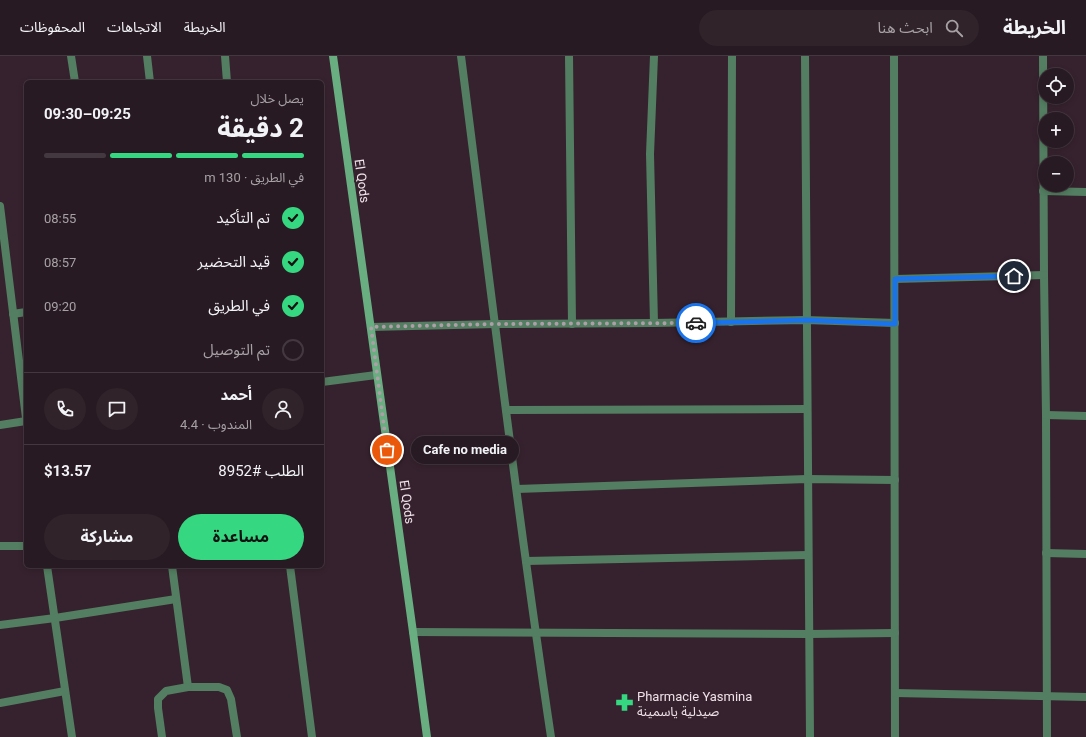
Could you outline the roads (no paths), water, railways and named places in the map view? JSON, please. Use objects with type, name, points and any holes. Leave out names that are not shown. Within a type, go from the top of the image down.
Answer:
[{"type":"street","points":[[71,56],[75,80]]},
{"type":"street","points":[[147,56],[150,80]]},
{"type":"street","points":[[224,56],[227,80]]},
{"type":"street","name":"El Qods","points":[[333,56],[427,737]]},
{"type":"street","points":[[461,56],[506,410],[551,737]]},
{"type":"street","points":[[569,56],[572,324]]},
{"type":"street","points":[[654,56],[650,154],[654,323]]},
{"type":"street","points":[[731,322],[732,56]]},
{"type":"street","points":[[805,56],[807,206],[806,320],[808,634],[810,737]]},
{"type":"street","points":[[894,56],[895,737]]},
{"type":"street","points":[[1043,56],[1043,156]]},
{"type":"street","points":[[1043,192],[1046,415],[1047,737]]},
{"type":"street","points":[[1074,192],[1086,192]]},
{"type":"street","points":[[0,206],[24,402]]},
{"type":"street","points":[[895,279],[1044,275]]},
{"type":"street","points":[[13,314],[24,312]]},
{"type":"street","points":[[371,327],[806,320],[895,324]]},
{"type":"street","points":[[324,382],[376,375]]},
{"type":"street","points":[[506,410],[807,409]]},
{"type":"street","points":[[1046,415],[1086,416]]},
{"type":"street","points":[[0,425],[24,421]]},
{"type":"street","points":[[517,489],[807,479],[895,480]]},
{"type":"street","points":[[0,546],[24,546]]},
{"type":"street","points":[[1046,554],[1086,554]]},
{"type":"street","points":[[526,561],[808,555]]},
{"type":"street","points":[[47,568],[72,737]]},
{"type":"street","points":[[172,568],[188,687]]},
{"type":"street","points":[[290,568],[312,737]]},
{"type":"street","points":[[0,625],[176,599]]},
{"type":"street","points":[[413,632],[895,633]]},
{"type":"street","points":[[162,737],[158,699],[166,690],[188,687],[219,687],[227,690],[231,699],[237,737]]},
{"type":"street","points":[[0,703],[65,691]]},
{"type":"street","points":[[895,693],[1086,697]]},
{"type":"place","name":"Cafe no media","points":[[387,450]]},
{"type":"place","name":"Pharmacie Yasmina صيدلية ياسمينة","points":[[624,703]]}]
